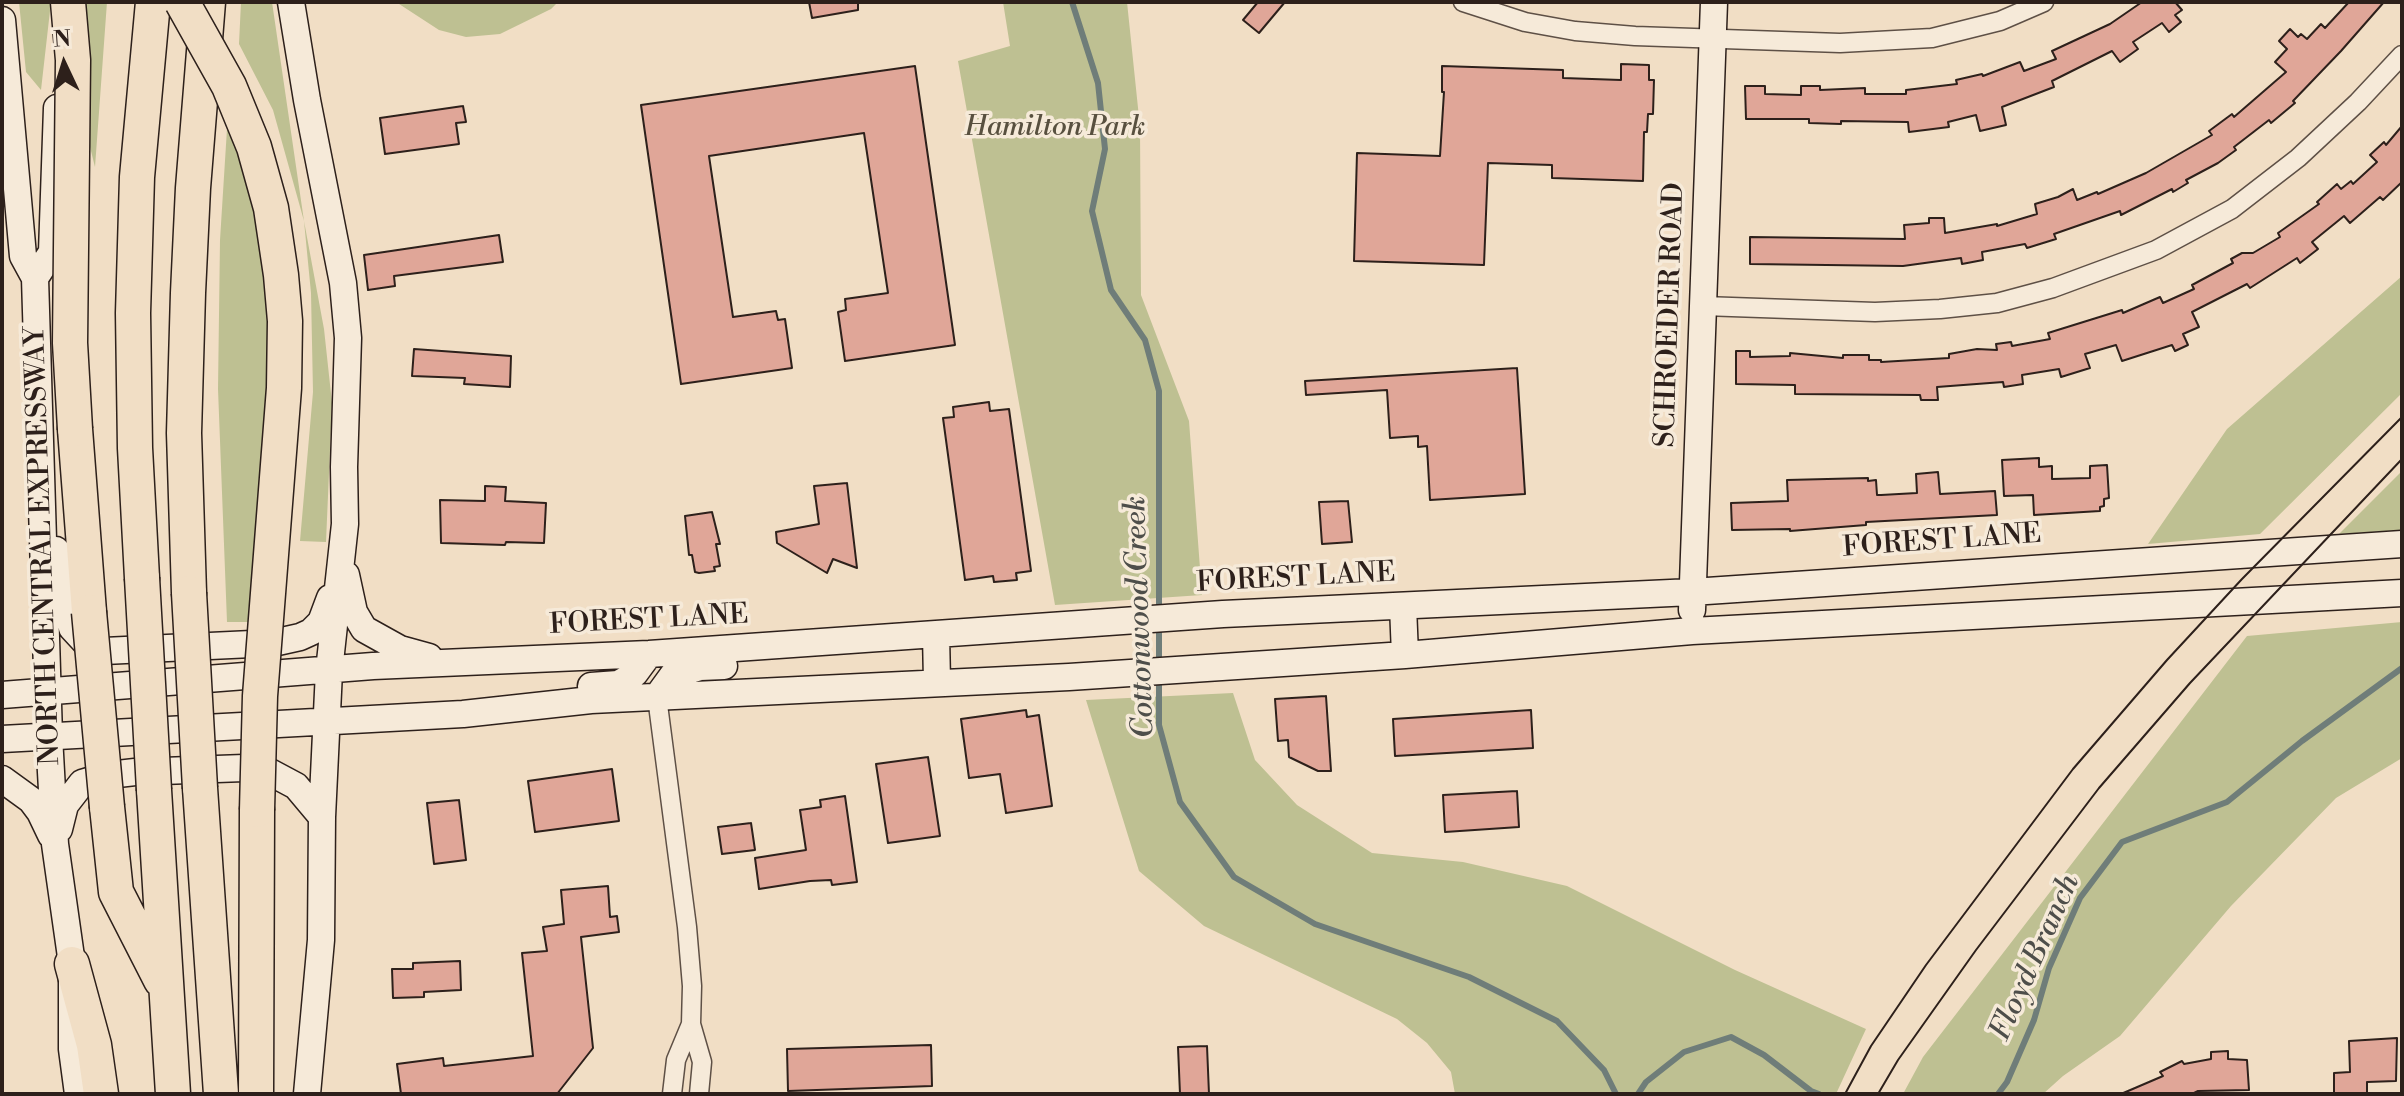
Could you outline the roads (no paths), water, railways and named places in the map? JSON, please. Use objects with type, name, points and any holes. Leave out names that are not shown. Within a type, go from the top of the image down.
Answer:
[{"type":"highway","points":[[71,2],[70,343],[89,612],[107,807],[116,892],[168,994]]},
{"type":"highway","points":[[153,2],[137,177],[135,448],[173,1094]]},
{"type":"highway","points":[[182,2],[229,86],[254,147],[271,208],[285,321],[284,388],[260,696],[256,1094]]},
{"type":"highway","points":[[208,2],[193,188],[184,433],[189,593],[221,1094]]},
{"type":"highway","points":[[72,964],[94,1045],[101,1094]]},
{"type":"main road","name":"NORTH CENTRAL EXPRESSWAY","points":[[71,2],[56,116],[52,252],[35,278],[49,736],[55,844],[72,964],[72,1049],[78,1094]]},
{"type":"main road","points":[[43,481],[72,628],[85,642],[104,651],[273,643],[311,632],[327,611],[345,524],[348,338],[343,283],[291,2]]},
{"type":"main road","name":"SCHROEDER ROAD","points":[[1692,631],[1714,2]]},
{"type":"main road","points":[[2,20],[23,256],[35,278]]},
{"type":"main road","points":[[341,544],[354,612],[364,629],[400,649],[440,659],[476,663]]},
{"type":"main road","points":[[307,1094],[321,940],[322,817],[329,671],[341,544]]},
{"type":"main road","name":"FOREST LANE","points":[[2,695],[373,666],[649,654],[1223,614],[1692,592],[2402,544]]},
{"type":"main road","points":[[2,739],[327,723],[591,700],[1081,676],[1405,655],[1692,631],[2402,593]]},
{"type":"main road","points":[[1403,606],[1405,655]]},
{"type":"main road","points":[[936,634],[937,682]]},
{"type":"main road","points":[[657,697],[673,675],[700,667],[812,660],[845,652],[876,639]]},
{"type":"main road","points":[[419,716],[464,700],[505,692],[618,684],[635,673],[649,654]]},
{"type":"main road","points":[[55,844],[65,805],[73,793],[82,783],[109,775],[244,768],[266,770],[296,786],[322,817]]},
{"type":"main road","points":[[2,779],[31,800],[55,844]]},
{"type":"street","points":[[1463,2],[1525,22],[1575,31],[1840,43],[1932,38],[2000,21],[2044,2]]},
{"type":"street","points":[[1703,306],[1901,311],[1997,303],[2053,288],[2156,250],[2232,209],[2298,158],[2358,102],[2402,55]]},
{"type":"street","points":[[657,697],[687,927],[692,986],[691,1024],[702,1062],[699,1094]]},
{"type":"street","points":[[672,1094],[676,1060],[691,1024]]},
{"type":"waterway","name":"Cottonwood Creek","points":[[1072,2],[1098,83],[1105,149],[1092,211],[1111,290],[1145,340],[1159,391],[1159,610]]},
{"type":"waterway","name":"Cottonwood Creek","points":[[1159,626],[1159,666]]},
{"type":"waterway","name":"Floyd Branch","points":[[1998,1094],[2007,1082],[2034,1020],[2049,968],[2080,898],[2122,842],[2227,802],[2302,741],[2402,668]]},
{"type":"waterway","name":"Cottonwood Creek","points":[[1159,678],[1159,725],[1180,802],[1234,877],[1315,924],[1469,977],[1557,1021],[1604,1070],[1616,1094]]},
{"type":"waterway","name":"Floyd Branch","points":[[1638,1094],[1646,1082],[1684,1052],[1731,1037],[1764,1055],[1819,1094]]},
{"type":"tram line","points":[[1845,1094],[1871,1046],[1926,965],[2073,769],[2242,579],[2402,417]]},
{"type":"tram line","points":[[1878,1094],[1898,1060],[1976,950],[2099,788],[2190,683],[2402,459]]},
{"type":"park label","name":"Hamilton Park","points":[[1055,128]]}]
